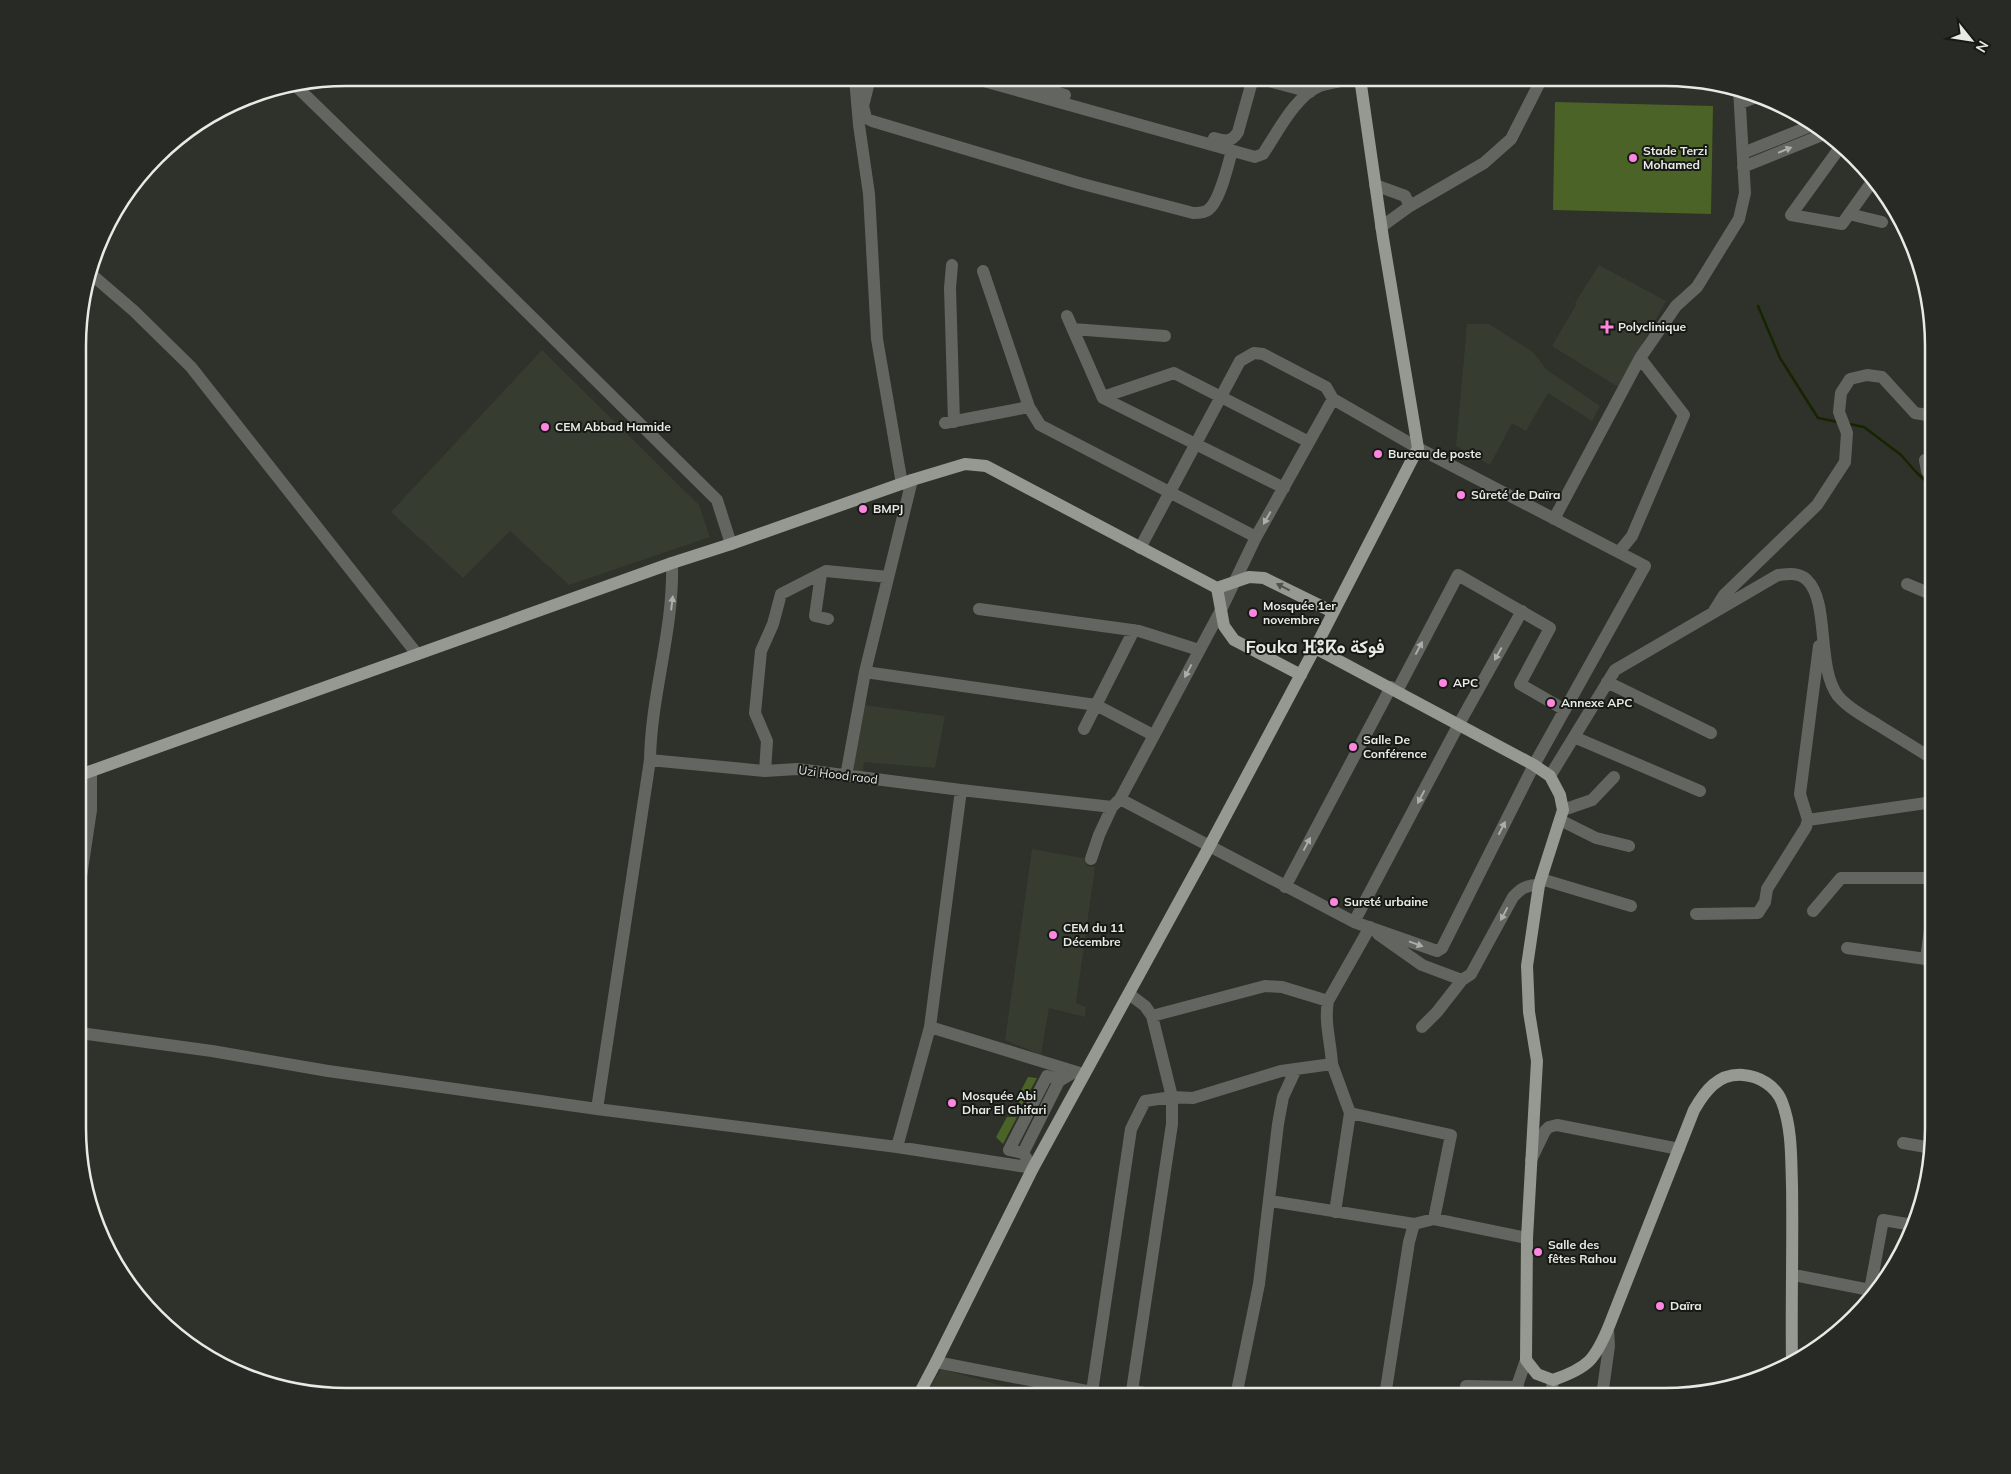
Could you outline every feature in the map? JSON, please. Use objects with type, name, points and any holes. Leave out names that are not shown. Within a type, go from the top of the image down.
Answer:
[{"type":"main road","points":[[922,1388],[1033,1168],[1078,1073],[1129,994],[1301,675],[1418,448],[1381,227],[1361,86]]},
{"type":"main road","points":[[86,773],[672,563],[907,482],[965,464],[986,466],[1217,588],[1250,577],[1264,578],[1333,612]]},
{"type":"main road","points":[[1217,588],[1224,626],[1234,640],[1301,675]]},
{"type":"main road","points":[[1315,648],[1534,765],[1550,776],[1560,795],[1561,815],[1540,882],[1527,966],[1530,1012],[1537,1061],[1527,1238],[1526,1360],[1537,1374],[1553,1380],[1572,1373],[1590,1362],[1601,1346],[1694,1110],[1705,1091],[1722,1079],[1739,1075],[1750,1076],[1773,1087],[1782,1101],[1791,1150],[1792,1355]]},
{"type":"street","points":[[846,776],[865,672],[888,577],[907,482],[877,339],[869,194],[856,86]]},
{"type":"street","points":[[868,86],[863,106],[866,118],[872,121],[1079,183],[1193,213],[1202,213],[1211,207],[1216,199],[1232,150]]},
{"type":"street","points":[[1002,86],[1256,157],[1263,154],[1296,104],[1320,86]]},
{"type":"street","points":[[1035,86],[1226,142],[1232,139],[1238,132],[1251,86]]},
{"type":"street","points":[[1288,86],[1310,92]]},
{"type":"street","points":[[1381,227],[1410,206],[1484,163],[1511,138],[1538,86]]},
{"type":"street","points":[[300,90],[717,500],[731,544]]},
{"type":"street","points":[[1554,519],[1640,358],[1676,306],[1697,287],[1740,219],[1745,194],[1740,98]]},
{"type":"street","points":[[1743,153],[1806,128]]},
{"type":"street","points":[[1744,167],[1819,137]]},
{"type":"street","points":[[1837,152],[1791,215],[1842,224],[1869,186]]},
{"type":"street","points":[[1375,185],[1405,196],[1410,206]]},
{"type":"street","points":[[1849,214],[1882,222]]},
{"type":"street","points":[[952,265],[950,288],[949,423],[1029,407]]},
{"type":"street","points":[[983,271],[1029,407],[1040,425],[1256,537]]},
{"type":"street","points":[[95,278],[134,311],[191,366],[417,654]]},
{"type":"street","points":[[1067,316],[1103,397],[1284,488]]},
{"type":"street","points":[[1073,329],[1165,336]]},
{"type":"street","points":[[1140,548],[1240,361],[1254,352],[1263,354],[1326,388],[1333,399],[1418,448],[1645,566],[1534,765]]},
{"type":"street","points":[[1618,552],[1632,536],[1684,415],[1640,358]]},
{"type":"street","points":[[1103,397],[1174,373],[1309,442]]},
{"type":"street","points":[[1713,612],[1724,595],[1816,505],[1845,462],[1847,433],[1839,412],[1841,393],[1850,379],[1867,374],[1882,377],[1915,413],[1925,415]]},
{"type":"street","points":[[1091,859],[1099,835],[1221,610],[1256,537],[1333,399]]},
{"type":"street","points":[[597,1109],[650,760],[650,740],[667,643],[673,592],[672,563]]},
{"type":"street","points":[[765,772],[766,741],[755,713],[761,651],[773,624],[782,594],[826,571],[888,577]]},
{"type":"street","points":[[1550,776],[1615,670],[1778,574],[1795,573],[1806,579],[1812,587],[1820,610],[1821,632],[1831,682],[1838,696],[1858,713],[1925,754]]},
{"type":"street","points":[[821,574],[815,616],[828,619]]},
{"type":"street","points":[[1284,887],[1458,575],[1550,628],[1520,684],[1565,710]]},
{"type":"street","points":[[1908,584],[1925,591]]},
{"type":"street","points":[[979,609],[1134,630],[1199,650]]},
{"type":"street","points":[[1354,922],[1459,724],[1522,611]]},
{"type":"street","points":[[1084,729],[1134,630]]},
{"type":"street","points":[[1696,914],[1758,913],[1765,902],[1767,889],[1801,838],[1808,820],[1800,794],[1821,632]]},
{"type":"street","points":[[865,672],[1096,705],[1153,735]]},
{"type":"street","points":[[1608,682],[1711,733]]},
{"type":"street","points":[[1574,737],[1700,790]]},
{"type":"street","name":"Uzi Hood raod","points":[[650,760],[765,772],[797,769],[961,790],[1116,803],[1209,846],[1354,922],[1437,951],[1442,948],[1534,765]]},
{"type":"street","points":[[1561,815],[1592,800],[1614,777]]},
{"type":"street","points":[[86,779],[91,810],[86,843]]},
{"type":"street","points":[[897,1147],[930,1027],[961,790]]},
{"type":"street","points":[[1808,820],[1925,803]]},
{"type":"street","points":[[1561,815],[1596,838],[1629,846]]},
{"type":"street","points":[[1814,911],[1841,878],[1925,878]]},
{"type":"street","points":[[1422,1027],[1437,1012],[1462,980],[1471,974],[1513,897],[1520,890],[1540,882],[1631,906]]},
{"type":"street","points":[[1335,1212],[1350,1113],[1332,1064],[1331,1045],[1325,1014],[1328,1001],[1370,927],[1393,946],[1422,965],[1462,980]]},
{"type":"street","points":[[1847,948],[1925,959]]},
{"type":"street","points":[[1152,1016],[1265,986],[1282,987],[1328,1001]]},
{"type":"street","points":[[1129,994],[1145,1006],[1152,1016],[1172,1097],[1172,1124],[1129,1388]]},
{"type":"street","points":[[930,1027],[1078,1073]]},
{"type":"street","points":[[86,1034],[212,1050],[328,1071],[597,1109],[897,1147],[1033,1168]]},
{"type":"street","points":[[1093,1388],[1131,1129],[1145,1102],[1172,1097],[1193,1098],[1281,1071],[1332,1064]]},
{"type":"street","points":[[1238,1388],[1259,1284],[1278,1124],[1283,1097],[1296,1069]]},
{"type":"street","points":[[1033,1168],[1023,1153],[1009,1150],[1047,1076],[1056,1078],[1059,1081],[1078,1073]]},
{"type":"street","points":[[1350,1113],[1451,1135],[1434,1218]]},
{"type":"street","points":[[1531,1160],[1545,1131],[1548,1127],[1557,1125],[1679,1149]]},
{"type":"street","points":[[1903,1143],[1924,1147]]},
{"type":"street","points":[[1270,1201],[1414,1224],[1434,1218],[1527,1238]]},
{"type":"street","points":[[1871,1286],[1882,1220],[1906,1225]]},
{"type":"street","points":[[1386,1388],[1409,1242],[1414,1224]]},
{"type":"street","points":[[1799,1276],[1868,1290]]},
{"type":"street","points":[[1603,1388],[1609,1346],[1608,1329]]},
{"type":"street","points":[[1518,1388],[1526,1360]]},
{"type":"street","points":[[936,1362],[1071,1388]]},
{"type":"street","points":[[1552,1388],[1553,1380]]},
{"type":"street","points":[[1466,1388],[1466,1386],[1478,1388]]},
{"type":"shaded area","name":"Polyclinique","points":[[1599,265],[1666,301],[1618,387],[1552,346],[1576,305],[1575,303]]},
{"type":"shaded area","points":[[1467,324],[1489,324],[1533,352],[1547,370],[1600,406],[1592,421],[1548,393],[1526,431],[1512,423],[1490,465],[1456,446]]},
{"type":"shaded area","name":"CEM Abbad Hamide","points":[[542,350],[699,505],[710,537],[569,585],[510,531],[463,578],[391,512]]},
{"type":"shaded area","points":[[864,705],[945,716],[935,768],[864,762],[862,776],[849,775]]},
{"type":"shaded area","name":"CEM du 11 Décembre","points":[[1032,849],[1088,859],[1087,866],[1095,867],[1076,1003],[1086,1007],[1085,1017],[1049,1008],[1041,1055],[1005,1040]]},
{"type":"shaded area","points":[[941,1369],[1011,1388],[930,1388]]},
{"type":"green space","name":"Stade Terzi Mohamed","points":[[1555,102],[1713,106],[1711,214],[1553,210]]},
{"type":"green space","points":[[1028,1077],[1037,1078],[1022,1105],[1016,1100]]},
{"type":"green space","points":[[1007,1117],[1017,1117],[1003,1144],[996,1137]]},
{"type":"waterway","points":[[1758,306],[1780,358],[1818,418],[1838,422]]},
{"type":"waterway","points":[[1849,424],[1864,427],[1901,455],[1925,480]]},
{"type":"place","name":"Stade Terzi Mohamed","points":[[1633,158]]},
{"type":"place","name":"Polyclinique","points":[[1607,327]]},
{"type":"place","name":"CEM Abbad Hamide","points":[[545,427]]},
{"type":"place","name":"Bureau de poste","points":[[1378,454]]},
{"type":"place","name":"Sûreté de Daïra","points":[[1461,495]]},
{"type":"place","name":"BMPJ","points":[[863,509]]},
{"type":"place","name":"Mosquée 1er novembre","points":[[1253,613]]},
{"type":"place","name":"APC","points":[[1443,683]]},
{"type":"place","name":"Annexe APC","points":[[1551,703]]},
{"type":"place","name":"Salle De Conférence","points":[[1353,747]]},
{"type":"place","name":"Sureté urbaine","points":[[1334,902]]},
{"type":"place","name":"CEM du 11 Décembre","points":[[1053,935]]},
{"type":"place","name":"Mosquée Abi Dhar El Ghifari","points":[[952,1103]]},
{"type":"place","name":"Salle des fêtes Rahou","points":[[1538,1252]]},
{"type":"place","name":"Daïra","points":[[1660,1306]]},
{"type":"district","name":"Fouka ⴼⵓⴽⴰ فوكة","points":[[1315,647]]}]
